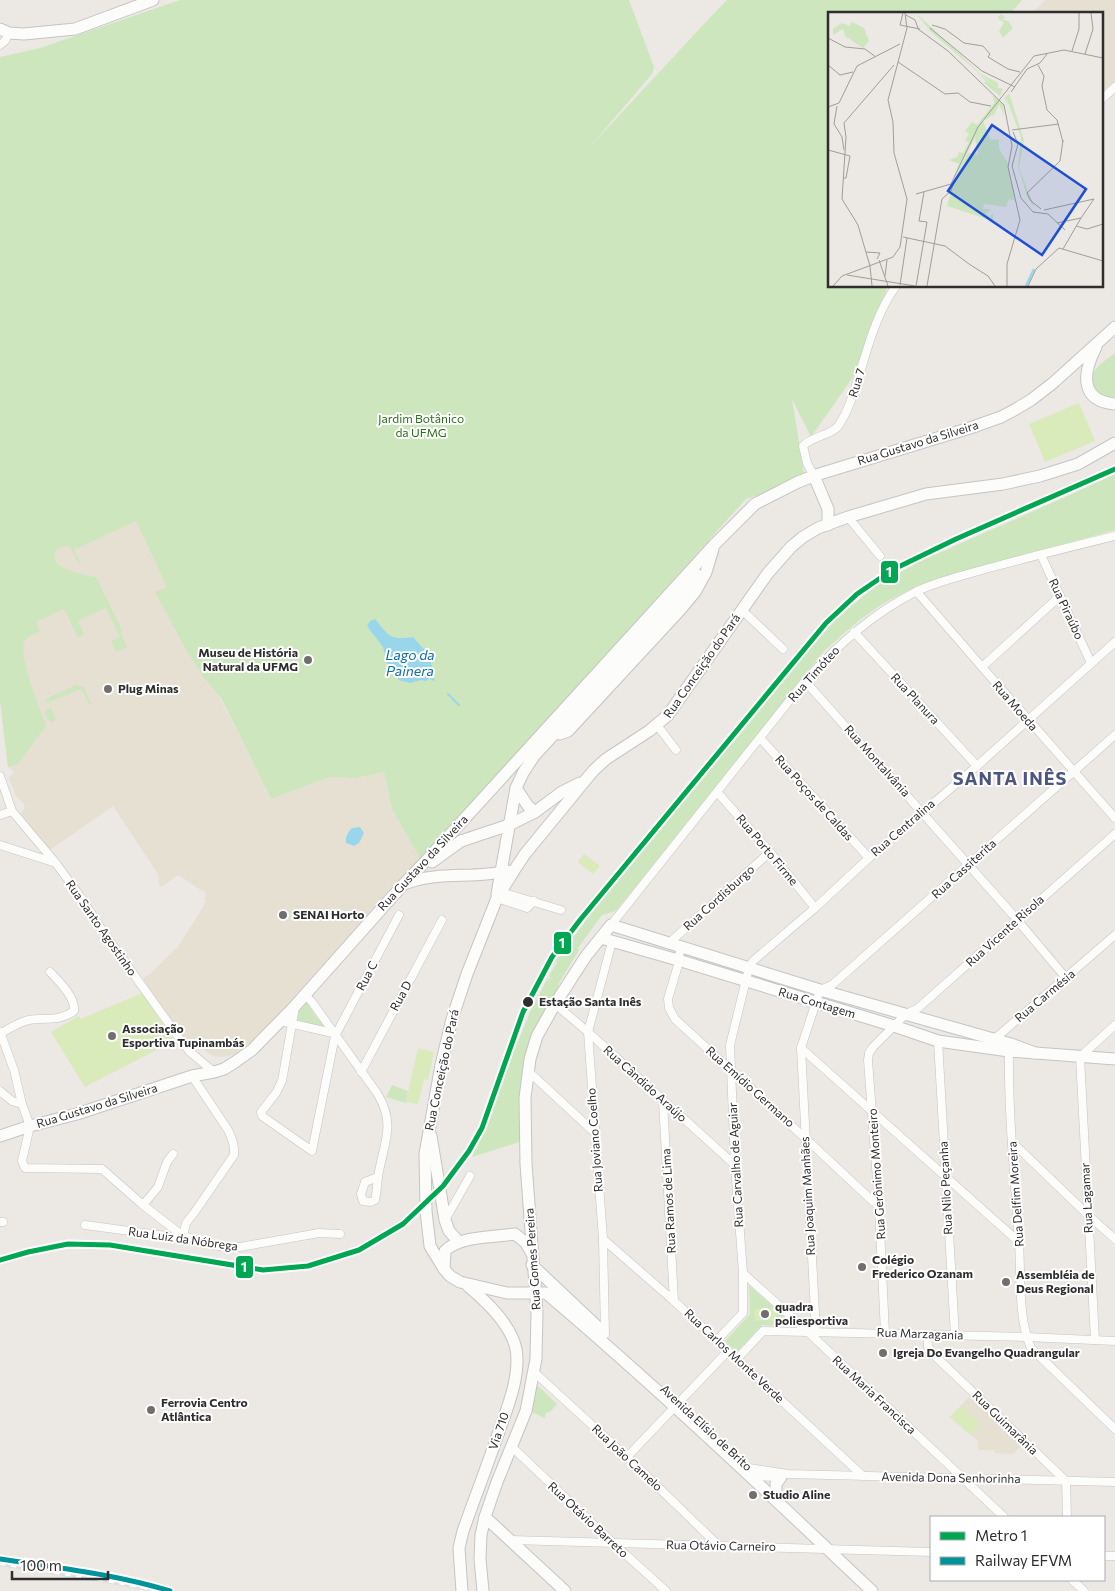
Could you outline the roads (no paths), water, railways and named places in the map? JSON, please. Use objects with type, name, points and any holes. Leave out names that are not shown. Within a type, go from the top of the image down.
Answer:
[{"type":"main road","points":[[4,31],[24,34],[75,29],[153,0]]},
{"type":"main road","name":"Rua Gustavo da Silveira","points":[[0,1136],[77,1114],[192,1076],[224,1069],[252,1050],[295,1006],[403,884],[714,545],[756,504],[800,481],[814,476],[1001,417],[1031,400],[1115,327]]},
{"type":"main road","points":[[1099,342],[1088,364],[1086,380],[1088,388],[1093,395],[1107,403],[1115,404]]},
{"type":"main road","name":"Rua Conceição do Pará","points":[[444,1270],[430,1246],[426,1211],[425,1181],[429,1127],[452,1019],[467,974],[499,895],[525,854],[585,781],[606,759],[657,725],[668,715],[768,573],[791,547],[804,537],[818,528],[848,517],[926,494],[1003,484],[1040,476],[1078,464],[1115,443]]},
{"type":"main road","points":[[814,476],[828,509],[828,525]]},
{"type":"main road","name":"Rua Gustavo da Silveira","points":[[499,895],[500,873],[516,788],[523,773],[534,756],[679,598],[714,545]]},
{"type":"main road","points":[[403,884],[461,841],[509,825],[535,812],[562,792],[585,781]]},
{"type":"main road","points":[[516,788],[528,806],[535,812]]},
{"type":"main road","points":[[403,884],[426,877],[484,875],[515,869]]},
{"type":"main road","points":[[484,875],[499,895]]},
{"type":"main road","name":"Rua Timóteo","points":[[606,940],[611,925]]},
{"type":"main road","name":"Rua Contagem","points":[[611,925],[820,990],[1035,1053]]},
{"type":"main road","name":"Rua Contagem","points":[[606,940],[678,960],[938,1041],[1009,1051],[1115,1059]]},
{"type":"main road","name":"Rua Gomes Pereira","points":[[482,1591],[480,1535],[497,1482],[526,1412],[534,1372],[536,1343],[535,1292],[526,1164],[525,1098],[528,1071],[535,1042],[555,1004],[573,975],[606,940]]},
{"type":"main road","points":[[913,1032],[923,1019],[936,1030],[938,1041]]},
{"type":"main road","points":[[429,1127],[445,1220],[449,1231],[459,1242]]},
{"type":"main road","points":[[530,1224],[515,1234],[459,1242],[449,1247],[445,1252],[444,1270],[454,1279],[467,1284],[507,1293],[535,1292]]},
{"type":"main road","name":"Avenida Elísio de Brito","points":[[515,1234],[526,1243],[532,1259],[603,1337]]},
{"type":"main road","name":"Via 710","points":[[462,1591],[459,1548],[463,1531],[514,1388],[516,1362],[516,1349],[512,1337],[498,1316],[467,1284]]},
{"type":"main road","name":"Avenida Elísio de Brito","points":[[535,1292],[546,1293],[603,1337],[831,1549],[879,1591]]},
{"type":"main road","name":"Avenida Elísio de Brito","points":[[752,1474],[776,1494],[872,1591]]},
{"type":"main road","points":[[776,1494],[776,1484],[785,1475]]},
{"type":"main road","points":[[485,1517],[566,1591]]},
{"type":"street","points":[[0,45],[5,41],[4,31]]},
{"type":"street","points":[[1102,99],[1115,87]]},
{"type":"street","name":"Rua 7","points":[[800,481],[807,463],[803,446],[838,428],[850,405],[877,319],[895,288]]},
{"type":"street","points":[[807,463],[814,476]]},
{"type":"street","points":[[848,517],[880,556]]},
{"type":"street","name":"Rua Timóteo","points":[[611,925],[718,793],[805,681],[854,632],[883,611],[917,592],[944,581],[1114,537]]},
{"type":"street","name":"Rua Piraúbo","points":[[1041,555],[1091,663]]},
{"type":"street","name":"Rua Moeda","points":[[917,592],[1027,720],[1115,818]]},
{"type":"street","points":[[982,667],[1060,596]]},
{"type":"street","points":[[742,610],[783,649]]},
{"type":"street","name":"Rua Planura","points":[[854,632],[977,766]]},
{"type":"street","name":"Rua Centralina","points":[[749,968],[753,961],[815,908],[922,811],[977,766],[1115,642]]},
{"type":"street","name":"Rua Montalvânia","points":[[805,681],[922,811],[1066,978]]},
{"type":"street","points":[[657,725],[676,750]]},
{"type":"street","name":"Rua Cassiterita","points":[[820,990],[832,985],[969,866],[1115,735]]},
{"type":"street","name":"Rua Poços de Caldas","points":[[760,738],[869,858]]},
{"type":"street","name":"Rua Santo Agostinho","points":[[0,776],[12,811],[55,862],[182,1042],[190,1052],[214,1072]]},
{"type":"street","name":"Rua Porto Firme","points":[[718,793],[770,852],[815,908]]},
{"type":"street","points":[[0,816],[12,811]]},
{"type":"street","name":"Rua Vicente Risola","points":[[894,1026],[906,1014],[921,1006],[1115,834]]},
{"type":"street","points":[[0,845],[55,862]]},
{"type":"street","name":"Rua Cordisburgo","points":[[668,944],[770,852]]},
{"type":"street","points":[[499,895],[527,908],[534,901],[561,910]]},
{"type":"street","name":"Rua C","points":[[292,1024],[282,1081],[262,1112],[262,1116],[312,1151],[334,1035],[399,916]]},
{"type":"street","name":"Rua D","points":[[361,1072],[442,920]]},
{"type":"street","name":"Rua Carmésia","points":[[968,1045],[986,1042],[998,1036],[1115,935]]},
{"type":"street","name":"Rua Joviano Coelho","points":[[603,1337],[603,1238],[588,1032],[606,940]]},
{"type":"street","name":"Rua Emídio Germano","points":[[681,948],[668,999],[668,1008],[675,1019],[879,1207]]},
{"type":"street","points":[[746,981],[749,968]]},
{"type":"street","points":[[50,972],[63,985],[74,1005],[74,1011],[66,1017],[57,1019],[28,1020],[0,1033],[14,1070],[22,1104],[30,1126],[22,1161],[24,1168],[102,1168],[143,1205],[184,1236],[186,1223],[234,1155],[232,1138],[228,1130],[192,1076]]},
{"type":"street","name":"Rua Carvalho de Aguiar","points":[[716,1341],[743,1313],[743,1273],[735,1165],[730,1045],[746,981]]},
{"type":"street","points":[[816,1002],[820,990]]},
{"type":"street","points":[[305,995],[377,1093],[386,1110],[387,1138],[378,1177]]},
{"type":"street","name":"Rua Joaquim Manhães","points":[[811,1331],[801,1048],[816,1002]]},
{"type":"street","name":"Rua Cândido Araújo","points":[[555,1004],[735,1165]]},
{"type":"street","points":[[292,1024],[295,1006]]},
{"type":"street","points":[[280,1021],[334,1035]]},
{"type":"street","points":[[1080,1057],[1115,1025]]},
{"type":"street","name":"Rua Gerônimo Monteiro","points":[[885,1333],[879,1207],[868,1060],[869,1053],[873,1047],[894,1026]]},
{"type":"street","name":"Rua Nilo Peçanha","points":[[938,1041],[956,1336]]},
{"type":"street","points":[[801,1048],[1019,1242]]},
{"type":"street","name":"Rua Delfim Moreira","points":[[1009,1051],[1012,1142],[1022,1304],[1026,1337]]},
{"type":"street","name":"Rua Lagamar","points":[[1080,1057],[1095,1340]]},
{"type":"street","points":[[528,1071],[594,1132]]},
{"type":"street","points":[[0,1091],[12,1101],[22,1104]]},
{"type":"street","name":"Rua Ramos de Lima","points":[[663,1101],[674,1302]]},
{"type":"street","points":[[1012,1142],[1115,1240]]},
{"type":"street","points":[[143,1205],[158,1188],[167,1162],[173,1154]]},
{"type":"street","points":[[445,1220],[470,1176]]},
{"type":"street","name":"Rua Luiz da Nóbrega","points":[[85,1225],[174,1237],[184,1236],[218,1246],[240,1247],[319,1233],[340,1234]]},
{"type":"street","name":"Rua Carlos Monte Verde","points":[[603,1238],[863,1476]]},
{"type":"street","name":"Rua Maria Francisca","points":[[743,1273],[811,1331],[1003,1516]]},
{"type":"street","name":"Rua Marzagania","points":[[737,1359],[763,1331],[1115,1341]]},
{"type":"street","name":"Rua Guimarânia","points":[[927,1335],[928,1347],[935,1356],[1066,1481]]},
{"type":"street","points":[[1026,1337],[1031,1348],[1115,1429]]},
{"type":"street","points":[[627,1458],[728,1351]]},
{"type":"street","name":"Rua João Camelo","points":[[534,1372],[718,1545]]},
{"type":"street","name":"Rua Otávio Barreto","points":[[512,1447],[613,1544],[666,1591]]},
{"type":"street","name":"Avenida Dona Senhorinha","points":[[752,1474],[1115,1482]]},
{"type":"street","points":[[1066,1481],[1067,1516]]},
{"type":"street","name":"Rua Otávio Carneiro","points":[[512,1540],[930,1552]]},
{"type":"street","points":[[1073,1581],[1084,1591]]},
{"type":"water","name":"Lago da Painera","points":[[375,619],[391,636],[399,638],[413,637],[429,655],[434,675],[426,681],[421,680],[410,683],[399,680],[387,663],[383,647],[367,626],[370,621]]},
{"type":"water","points":[[360,827],[364,833],[359,843],[354,846],[346,843],[346,837],[352,828]]},
{"type":"waterway","points":[[448,694],[459,705]]},
{"type":"railway","points":[[0,1564],[157,1591]]},
{"type":"metro line","name":"1","points":[[0,1260],[68,1244],[110,1245],[263,1270],[308,1266],[359,1250],[403,1224],[443,1186],[469,1151],[482,1128],[523,1012],[552,957],[580,920],[826,623],[857,594],[892,570],[956,539],[1115,469]]},
{"type":"rail line","name":"EFVM","points":[[0,1559],[107,1576],[170,1591]]},
{"type":"place","name":"Museu de História Natural da UFMG","points":[[308,660]]},
{"type":"place","name":"Plug Minas","points":[[108,689]]},
{"type":"place","name":"SENAI Horto","points":[[283,915]]},
{"type":"place","name":"Estação Santa Inês","points":[[528,1002]]},
{"type":"place","name":"Associação Esportiva Tupinambás","points":[[112,1036]]},
{"type":"place","name":"Colégio Frederico Ozanam","points":[[862,1267]]},
{"type":"place","name":"Assembléia de Deus Regional","points":[[1006,1282]]},
{"type":"place","name":"quadra poliesportiva","points":[[765,1314]]},
{"type":"place","name":"Igreja Do Evangelho Quadrangular","points":[[883,1353]]},
{"type":"place","name":"Ferrovia Centro Atlântica","points":[[151,1410]]},
{"type":"place","name":"Studio Aline","points":[[753,1495]]},
{"type":"district","name":"SANTA INÊS","points":[[1010,779]]},
{"type":"park label","name":"Jardim Botânico da UFMG","points":[[421,426]]}]
